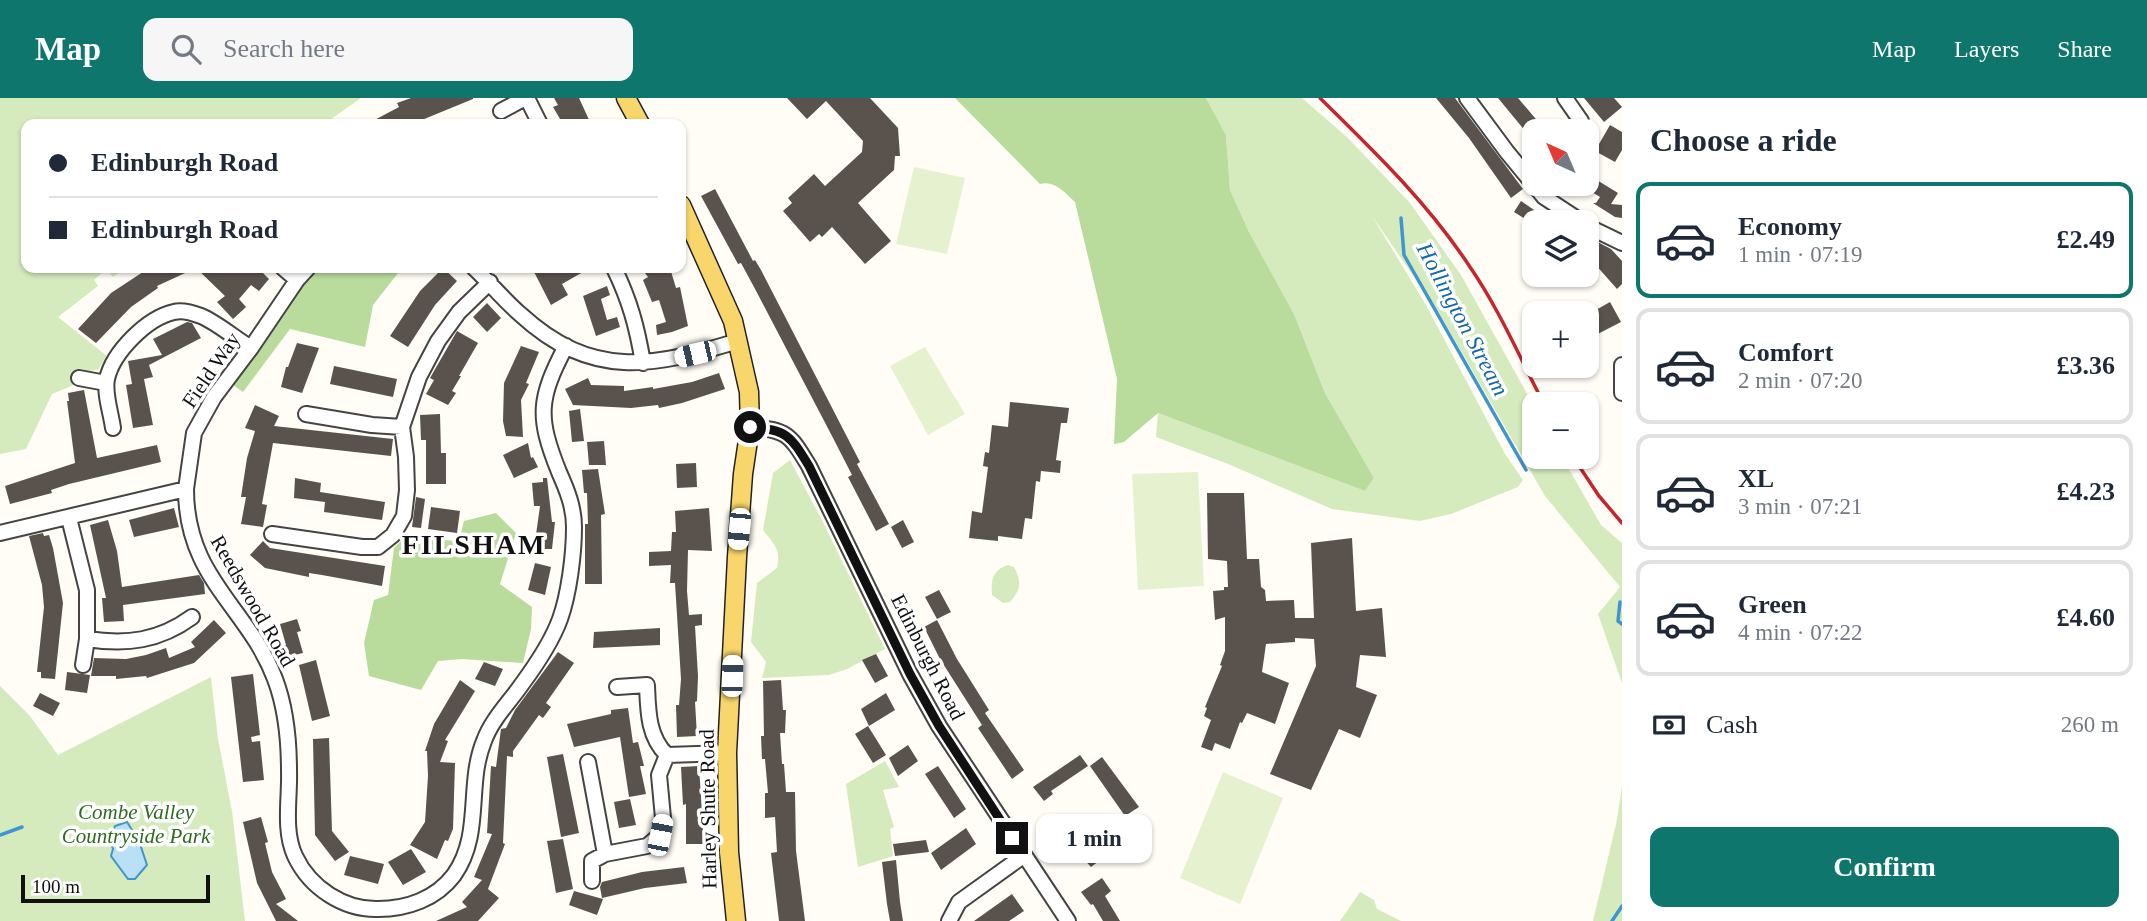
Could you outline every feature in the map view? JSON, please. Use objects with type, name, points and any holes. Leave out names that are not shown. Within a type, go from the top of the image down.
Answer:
[{"type":"main road","points":[[626,98],[637,119]]},
{"type":"main road","name":"Harley Shute Road","points":[[686,215],[733,321],[749,392],[750,427],[743,474],[737,557],[727,753],[729,852],[736,921]]},
{"type":"street","points":[[501,111],[526,98],[537,119]]},
{"type":"street","points":[[1467,98],[1544,197],[1564,210]]},
{"type":"street","points":[[1565,98],[1580,119]]},
{"type":"street","points":[[1599,232],[1622,243]]},
{"type":"street","points":[[289,273],[297,280]]},
{"type":"street","name":"Field Way","points":[[186,489],[194,433],[214,397],[303,273]]},
{"type":"street","points":[[480,273],[540,331],[589,357],[643,363],[695,354],[738,341]]},
{"type":"street","points":[[616,273],[630,302],[643,363]]},
{"type":"street","points":[[272,534],[362,547],[378,547],[393,535],[404,516],[407,490],[402,427],[419,377],[438,341],[459,312],[490,282]]},
{"type":"street","points":[[113,428],[106,383],[119,350],[135,335],[175,311],[202,316],[251,348]]},
{"type":"street","name":"Reedswood Road","points":[[186,489],[186,510],[197,552],[220,593],[261,648],[276,680],[286,720],[288,825],[295,856],[311,879],[331,898],[363,910],[398,909],[428,898],[453,876],[468,849],[474,817],[475,770],[483,741],[495,719],[523,684],[560,619],[570,572],[574,527],[571,501],[544,428],[543,406],[553,373],[566,346]]},
{"type":"street","points":[[1622,365],[1622,393]]},
{"type":"street","points":[[79,379],[106,383]]},
{"type":"street","points":[[306,414],[402,427]]},
{"type":"street","name":"Edinburgh Road","points":[[750,427],[785,433],[795,443],[809,466],[933,716],[1068,921]]},
{"type":"street","points":[[1,529],[69,518],[186,489]]},
{"type":"street","points":[[69,518],[87,590],[87,639],[83,665]]},
{"type":"street","points":[[87,639],[107,642],[175,636],[192,617]]},
{"type":"street","points":[[617,687],[647,685],[654,740],[667,755]]},
{"type":"street","points":[[667,755],[727,753]]},
{"type":"street","points":[[592,881],[592,861],[605,855],[647,846],[660,835],[663,818],[659,775],[667,755]]},
{"type":"street","points":[[588,762],[605,855]]},
{"type":"street","points":[[949,921],[960,902],[1023,856]]},
{"type":"green space","points":[[0,98],[361,98],[331,119],[21,119],[21,273],[102,273],[94,280],[98,286],[58,317],[107,356],[98,370],[80,372],[76,384],[52,394],[26,449],[0,454]]},
{"type":"green space","points":[[955,98],[1206,98],[1226,135],[1230,190],[1249,232],[1294,314],[1325,393],[1374,478],[1365,491],[1158,413],[1124,442],[1114,444],[1117,379],[1075,202],[1055,185],[1040,184]]},
{"type":"green space","points":[[1206,98],[1302,98],[1348,138],[1410,203],[1461,275],[1526,392],[1522,392],[1522,456],[1439,313],[1372,216],[1426,305],[1505,454],[1523,480],[1518,487],[1451,514],[1420,521],[1332,509],[1228,464],[1156,437],[1158,413],[1365,491],[1374,478],[1325,393],[1294,314],[1249,232],[1230,190],[1226,135]]},
{"type":"green space","points":[[914,167],[965,178],[947,254],[896,244]]},
{"type":"green space","points":[[309,273],[398,273],[373,305],[365,347],[290,329],[243,392],[229,382]]},
{"type":"green space","points":[[925,347],[965,414],[928,435],[890,366]]},
{"type":"green space","points":[[790,460],[885,649],[847,669],[829,675],[762,678],[766,662],[751,642],[757,583],[777,568],[778,556],[776,547],[763,530],[773,473]]},
{"type":"green space","points":[[1529,469],[1569,469],[1601,525],[1622,543],[1622,683],[1598,614],[1620,587],[1545,496]]},
{"type":"green space","points":[[1198,472],[1204,586],[1138,590],[1132,474]]},
{"type":"green space","points":[[496,513],[516,533],[500,584],[532,607],[531,629],[523,663],[462,659],[438,661],[421,690],[369,676],[364,643],[374,600],[388,595],[394,548],[404,538],[459,541],[464,521]]},
{"type":"green space","points":[[1008,565],[1014,567],[1019,585],[1010,602],[1003,603],[992,595],[992,580],[999,570]]},
{"type":"green space","name":"Combe Valley Countryside Park","points":[[211,677],[218,739],[232,811],[245,921],[0,921],[0,686],[30,716],[58,755]]},
{"type":"green space","points":[[885,761],[899,787],[883,790],[894,827],[890,829],[893,856],[858,867],[846,784]]},
{"type":"green space","points":[[1223,772],[1283,798],[1240,904],[1180,878]]},
{"type":"green space","points":[[1622,786],[1622,921],[1593,921],[1617,820]]},
{"type":"green space","points":[[1360,892],[1374,900],[1377,909],[1401,921],[1340,921]]},
{"type":"water","points":[[127,822],[139,841],[147,865],[135,879],[128,879],[111,856],[113,849],[110,840],[115,826]]},
{"type":"building","points":[[411,98],[473,98],[424,119],[376,119],[399,107],[397,103]]},
{"type":"building","points":[[554,98],[579,98],[589,119],[560,119],[553,107],[558,105]]},
{"type":"building","points":[[787,98],[870,98],[898,128],[900,156],[895,156],[894,170],[858,203],[891,241],[865,264],[832,227],[822,237],[819,234],[810,242],[783,211],[792,203],[788,198],[814,174],[825,186],[862,152],[863,141],[826,101],[807,119]]},
{"type":"building","points":[[1436,98],[1455,98],[1522,190],[1511,198],[1469,138]]},
{"type":"building","points":[[1498,98],[1518,98],[1536,119],[1522,119],[1522,127]]},
{"type":"building","points":[[1584,98],[1614,98],[1622,107],[1604,122]]},
{"type":"building","points":[[1610,125],[1622,132],[1622,150],[1615,162],[1600,154],[1600,142]]},
{"type":"building","points":[[1600,182],[1618,193],[1611,204],[1622,205],[1622,218],[1615,217],[1593,203],[1600,197]]},
{"type":"building","points":[[715,189],[753,261],[755,260],[761,270],[860,462],[857,464],[889,524],[876,531],[848,477],[852,475],[832,436],[741,263],[738,264],[701,196]]},
{"type":"building","points":[[1521,201],[1534,210],[1522,210],[1522,217],[1514,212]]},
{"type":"building","points":[[1599,243],[1611,249],[1622,261],[1622,284],[1617,289],[1599,269]]},
{"type":"building","points":[[141,273],[185,273],[157,286],[158,288],[131,307],[96,343],[78,329],[111,293]]},
{"type":"building","points":[[201,273],[263,273],[269,279],[259,291],[251,285],[239,299],[246,307],[233,319],[217,302],[225,296]]},
{"type":"building","points":[[438,273],[448,273],[457,281],[435,305],[408,347],[390,336],[420,291]]},
{"type":"building","points":[[535,273],[581,273],[562,284],[568,295],[551,305]]},
{"type":"building","points":[[645,273],[672,273],[676,288],[680,287],[688,326],[657,335],[656,325],[666,322],[659,300],[652,302],[643,280],[648,277]]},
{"type":"building","points":[[607,286],[610,295],[601,299],[607,320],[617,317],[620,327],[596,336],[583,296]]},
{"type":"building","points":[[1610,302],[1621,322],[1599,333],[1599,308]]},
{"type":"building","points":[[487,303],[501,318],[487,332],[473,317]]},
{"type":"building","points":[[187,322],[192,323],[201,338],[149,365],[153,377],[144,379],[153,425],[133,428],[126,385],[132,384],[128,361],[162,355],[153,339]]},
{"type":"building","points":[[457,331],[478,343],[459,376],[452,391],[456,393],[448,405],[426,394],[434,380],[430,378]]},
{"type":"building","points":[[297,343],[319,348],[302,393],[281,387],[286,367]]},
{"type":"building","points":[[521,346],[539,352],[521,400],[523,437],[506,436],[503,421],[504,383]]},
{"type":"building","points":[[334,366],[397,379],[393,397],[330,384]]},
{"type":"building","points":[[719,373],[725,389],[659,408],[658,405],[631,408],[573,405],[565,389],[588,378],[591,385],[624,386],[624,391],[653,389],[692,382]]},
{"type":"building","points":[[84,390],[97,458],[157,445],[161,462],[69,484],[51,490],[52,493],[10,504],[5,486],[75,463],[67,401],[68,393]]},
{"type":"building","points":[[1010,402],[1069,408],[1067,423],[1061,423],[1056,460],[1061,461],[1060,473],[1041,471],[1040,482],[1036,481],[1032,519],[1025,518],[1022,539],[998,536],[998,541],[969,538],[972,511],[982,513],[988,467],[983,466],[985,452],[989,453],[992,425],[1008,427]]},
{"type":"building","points":[[255,405],[279,416],[274,426],[393,439],[391,456],[273,443],[262,504],[267,505],[263,527],[241,524],[246,497],[241,497],[247,458],[255,431],[245,428]]},
{"type":"building","points":[[580,409],[584,441],[572,442],[569,411]]},
{"type":"building","points":[[440,414],[441,453],[446,453],[446,484],[426,484],[426,440],[421,440],[420,415]]},
{"type":"building","points":[[604,441],[606,465],[589,465],[587,442]]},
{"type":"building","points":[[528,443],[531,458],[533,457],[538,467],[514,478],[503,455]]},
{"type":"building","points":[[696,463],[697,487],[677,488],[676,464]]},
{"type":"building","points":[[598,469],[605,514],[601,515],[602,584],[585,584],[585,524],[588,524],[587,493],[584,493],[582,470]]},
{"type":"building","points":[[295,478],[321,483],[320,492],[385,502],[382,520],[324,512],[325,502],[294,498]]},
{"type":"building","points":[[543,478],[547,478],[552,522],[555,522],[552,549],[534,549],[540,506],[534,506],[532,483],[543,482]]},
{"type":"building","points":[[1207,493],[1244,493],[1247,559],[1259,559],[1261,587],[1265,590],[1266,601],[1294,600],[1295,618],[1314,618],[1311,543],[1352,538],[1356,611],[1382,608],[1386,657],[1360,655],[1356,687],[1377,695],[1360,738],[1339,729],[1311,790],[1270,774],[1316,666],[1314,639],[1295,638],[1295,642],[1266,644],[1262,672],[1289,683],[1275,724],[1247,713],[1242,723],[1240,722],[1230,749],[1215,743],[1212,751],[1201,747],[1211,720],[1204,716],[1205,707],[1222,666],[1220,665],[1225,651],[1225,617],[1215,620],[1213,591],[1228,587],[1227,561],[1208,559]]},
{"type":"building","points":[[416,497],[425,499],[421,528],[412,527]]},
{"type":"building","points":[[431,507],[460,511],[457,533],[428,529]]},
{"type":"building","points":[[174,508],[179,527],[134,537],[129,520]]},
{"type":"building","points":[[709,508],[712,551],[688,550],[689,615],[702,614],[702,625],[695,626],[697,736],[677,737],[676,705],[679,705],[681,679],[675,583],[670,583],[671,565],[649,566],[649,552],[671,551],[672,532],[676,532],[675,511]]},
{"type":"building","points":[[108,520],[117,551],[122,587],[199,575],[204,583],[205,594],[123,605],[124,621],[104,622],[102,598],[106,598],[90,525]]},
{"type":"building","points":[[903,520],[914,542],[902,548],[891,527]]},
{"type":"building","points":[[43,533],[44,536],[49,535],[53,548],[63,603],[55,679],[41,678],[41,672],[37,672],[44,607],[42,585],[29,536]]},
{"type":"building","points":[[263,541],[270,548],[385,566],[382,586],[309,573],[309,577],[265,568],[250,555]]},
{"type":"building","points":[[535,563],[551,567],[545,595],[528,590]]},
{"type":"building","points":[[939,590],[951,612],[937,619],[925,597]]},
{"type":"building","points":[[297,619],[301,631],[297,632],[303,653],[286,657],[283,646],[286,645],[280,624]]},
{"type":"building","points":[[214,620],[226,633],[194,663],[147,678],[116,679],[116,676],[91,676],[94,658],[126,659],[166,648],[169,658],[195,647],[191,642]]},
{"type":"building","points":[[937,620],[957,659],[989,710],[985,713],[1024,770],[1012,779],[978,728],[982,725],[940,659],[924,627]]},
{"type":"building","points":[[660,628],[660,645],[593,648],[594,632]]},
{"type":"building","points":[[558,652],[574,663],[546,703],[551,707],[543,718],[539,715],[513,751],[513,757],[507,756],[505,844],[488,889],[499,898],[478,921],[436,921],[467,907],[462,902],[482,880],[474,877],[492,834],[487,833],[491,766],[496,767],[501,729],[506,728],[515,710]]},
{"type":"building","points":[[876,654],[888,676],[875,683],[862,660]]},
{"type":"building","points":[[316,660],[330,716],[312,721],[299,665]]},
{"type":"building","points":[[484,662],[503,669],[495,686],[475,679]]},
{"type":"building","points":[[67,672],[90,675],[87,693],[65,690]]},
{"type":"building","points":[[253,674],[260,735],[251,737],[252,742],[260,741],[264,780],[243,782],[231,677]]},
{"type":"building","points":[[460,680],[475,691],[445,740],[448,741],[440,762],[455,763],[453,829],[437,859],[410,845],[425,822],[428,776],[425,751],[434,724]]},
{"type":"building","points":[[781,680],[783,710],[786,710],[785,733],[780,733],[782,764],[786,792],[795,792],[796,851],[805,921],[779,921],[771,853],[777,852],[775,817],[765,818],[765,793],[768,793],[765,759],[762,759],[763,681]]},
{"type":"building","points":[[40,693],[60,703],[53,716],[33,706]]},
{"type":"building","points":[[886,693],[895,710],[869,726],[861,709]]},
{"type":"building","points":[[628,708],[633,743],[638,742],[644,766],[640,766],[646,794],[629,797],[620,737],[574,747],[567,724],[611,714],[611,710]]},
{"type":"building","points":[[868,726],[886,755],[873,763],[855,734]]},
{"type":"building","points":[[329,738],[332,831],[349,852],[335,861],[315,835],[313,739]]},
{"type":"building","points":[[908,745],[918,761],[898,776],[889,758]]},
{"type":"building","points":[[563,754],[579,833],[561,837],[547,757]]},
{"type":"building","points":[[1080,755],[1088,766],[1051,791],[1053,794],[1044,801],[1033,787]]},
{"type":"building","points":[[1102,757],[1139,807],[1125,816],[1090,766]]},
{"type":"building","points":[[699,766],[704,844],[686,844],[686,804],[683,805],[681,767]]},
{"type":"building","points":[[938,766],[966,809],[954,818],[925,774]]},
{"type":"building","points":[[630,799],[636,825],[619,828],[614,802]]},
{"type":"building","points":[[261,817],[272,872],[286,899],[276,904],[298,921],[276,921],[257,883],[243,822]]},
{"type":"building","points":[[1128,821],[1135,831],[1096,857],[1099,861],[1091,867],[1079,854]]},
{"type":"building","points":[[966,828],[976,844],[941,870],[931,853]]},
{"type":"building","points":[[563,839],[573,889],[556,893],[547,841]]},
{"type":"building","points":[[926,840],[929,852],[895,856],[893,844]]},
{"type":"building","points":[[411,849],[426,872],[403,885],[388,862]]},
{"type":"building","points":[[350,856],[384,864],[378,884],[344,875]]},
{"type":"building","points":[[896,860],[903,921],[890,921],[882,862]]},
{"type":"building","points":[[684,867],[687,883],[645,888],[602,898],[602,882],[642,872]]},
{"type":"building","points":[[1102,878],[1111,891],[1105,896],[1120,921],[1103,921],[1093,904],[1091,905],[1081,892]]},
{"type":"building","points":[[574,891],[603,899],[597,915],[569,905]]},
{"type":"building","points":[[1012,894],[1024,911],[1009,921],[974,921]]},
{"type":"waterway","name":"Hollington Stream","points":[[1401,218],[1404,255],[1526,470]]},
{"type":"waterway","name":"Hollington Stream","points":[[1620,602],[1618,621],[1622,624]]},
{"type":"waterway","points":[[0,835],[22,827]]},
{"type":"waterway","name":"Hollington Stream","points":[[1612,921],[1622,906]]},
{"type":"railway","points":[[1320,98],[1400,178],[1454,244],[1481,283],[1538,392]]},
{"type":"railway","points":[[1581,469],[1622,523]]},
{"type":"district","name":"FILSHAM","points":[[474,544]]},
{"type":"route","points":[[750,427],[785,433],[795,443],[809,466],[910,674],[939,726],[1012,838]]}]
